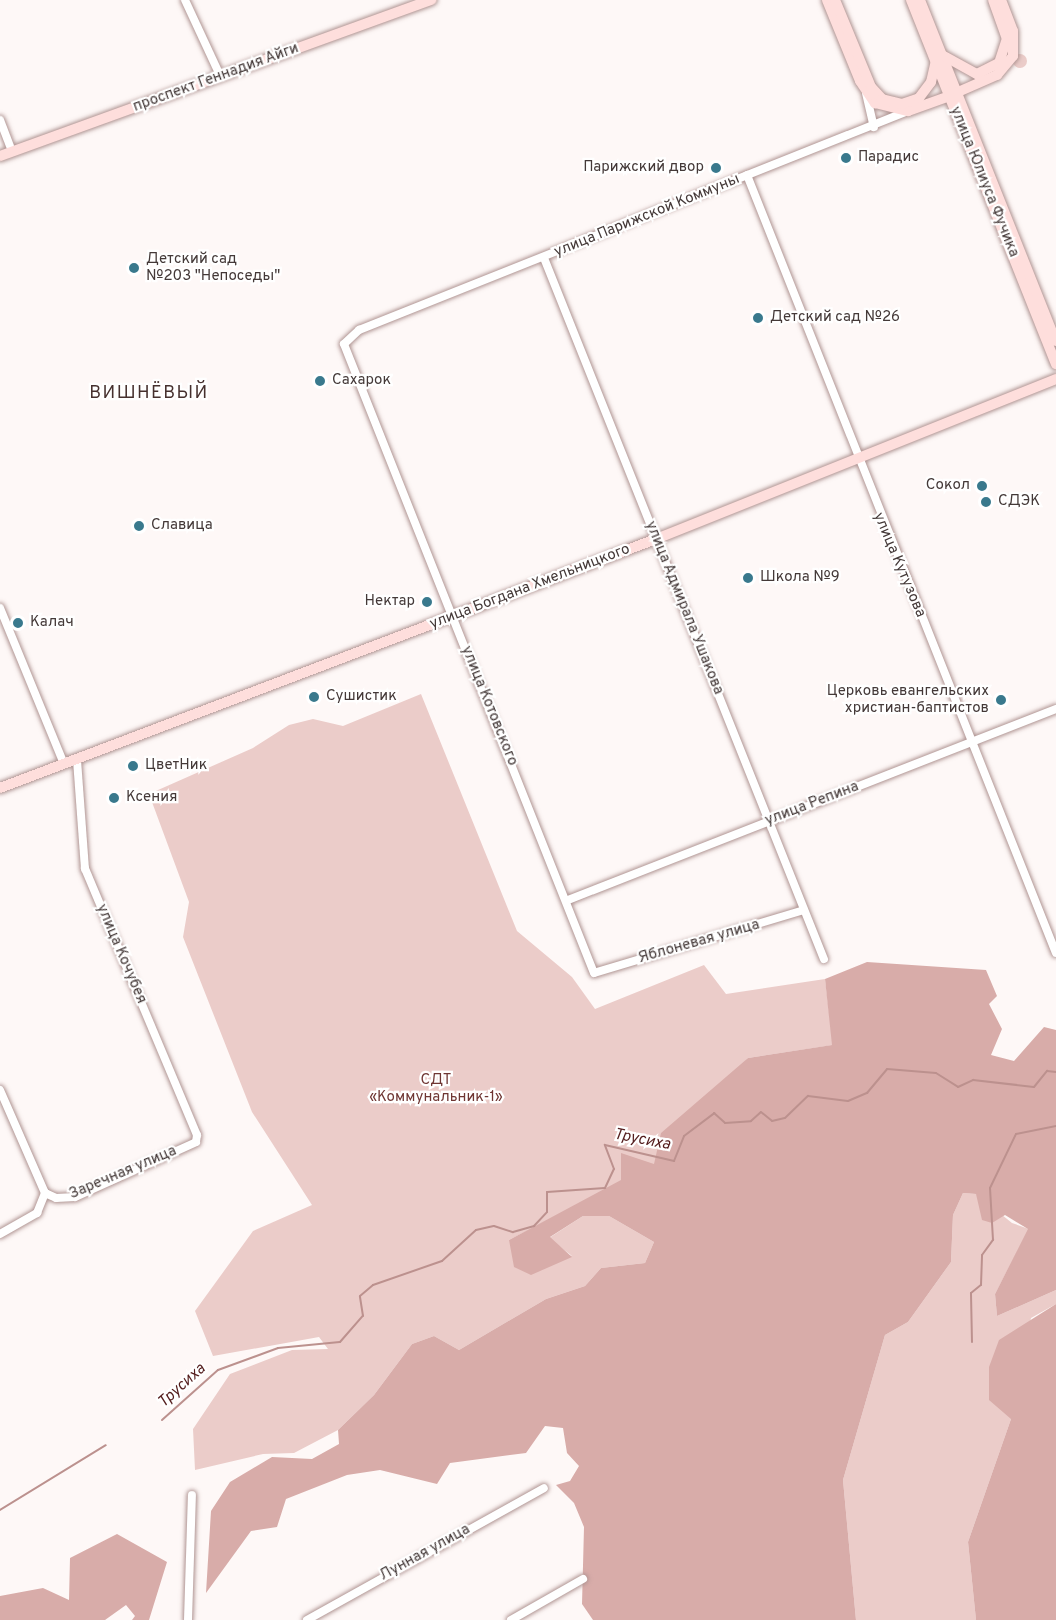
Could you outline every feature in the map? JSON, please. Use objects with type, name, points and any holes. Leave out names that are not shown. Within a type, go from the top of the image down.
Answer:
[{"type":"main road","name":"проспект Геннадия Айги","points":[[0,156],[414,0]]},
{"type":"main road","name":"проспект Геннадия Айги","points":[[5,148],[432,0]]},
{"type":"main road","points":[[827,0],[865,92],[882,108],[908,111]]},
{"type":"main road","points":[[835,0],[871,87],[882,99],[902,104],[919,98],[932,82],[939,58],[977,75],[999,63],[1007,39],[993,0]]},
{"type":"main road","name":"улица Юлиуса Фучика","points":[[911,0],[939,58],[1056,341]]},
{"type":"main road","name":"улица Юлиуса Фучика","points":[[920,0],[939,58]]},
{"type":"main road","name":"улица Парижской Коммуны","points":[[908,111],[997,75],[1008,64],[1015,41],[1001,0]]},
{"type":"main road","name":"улица Юлиуса Фучика","points":[[954,94],[1056,364]]},
{"type":"main road","name":"улица Богдана Хмельницкого","points":[[0,788],[656,539],[1056,379]]},
{"type":"street","points":[[185,0],[220,73]]},
{"type":"street","points":[[865,92],[874,126]]},
{"type":"street","name":"улица Парижской Коммуны","points":[[346,339],[908,111]]},
{"type":"street","points":[[0,120],[5,148]]},
{"type":"street","name":"улица Кутузова","points":[[747,175],[857,459],[1056,953]]},
{"type":"street","name":"улица Адмирала Ушакова","points":[[544,258],[824,959]]},
{"type":"street","name":"улица Котовского","points":[[346,339],[345,351],[568,900],[594,973]]},
{"type":"street","points":[[0,608],[64,764]]},
{"type":"street","name":"улица Репина","points":[[568,900],[1056,709]]},
{"type":"street","name":"улица Кочубея","points":[[77,759],[85,869],[196,1142]]},
{"type":"street","name":"Яблоневая улица","points":[[594,973],[804,910]]},
{"type":"street","points":[[0,1090],[45,1192],[37,1213],[0,1234]]},
{"type":"street","name":"Заречная улица","points":[[45,1192],[56,1198],[75,1197],[196,1142]]},
{"type":"street","name":"Лунная улица","points":[[308,1620],[544,1488]]},
{"type":"street","points":[[188,1620],[192,1495]]},
{"type":"street","points":[[511,1620],[584,1579]]},
{"type":"green space","points":[[1020,54],[1025,56],[1027,61],[1025,66],[1020,68],[1015,66],[1013,61],[1015,56]]},
{"type":"green space","name":"СДТ «Коммунальник-1»","points":[[421,694],[517,931],[572,977],[595,1009],[704,965],[726,994],[825,979],[833,1045],[748,1058],[654,1165],[509,1240],[572,1256],[549,1238],[583,1216],[609,1216],[654,1242],[645,1263],[601,1268],[585,1286],[546,1299],[459,1350],[434,1336],[412,1344],[374,1395],[338,1430],[294,1453],[263,1454],[195,1470],[193,1429],[230,1374],[292,1350],[328,1349],[319,1337],[213,1356],[195,1311],[253,1231],[312,1205],[252,1112],[183,937],[189,902],[149,794],[253,748],[289,725],[313,719],[343,726]]},
{"type":"green space","points":[[963,1193],[976,1194],[1012,1223],[1029,1229],[995,1294],[997,1316],[1056,1290],[1056,1304],[1031,1318],[1011,1419],[968,1542],[976,1620],[856,1620],[843,1480],[885,1335],[908,1322],[951,1262],[953,1215]]},
{"type":"shaded area","points":[[867,962],[986,970],[997,996],[989,1004],[1002,1029],[991,1055],[1014,1061],[1044,1027],[1056,1030],[1056,1290],[997,1316],[995,1294],[1028,1229],[1005,1215],[992,1223],[982,1220],[976,1194],[963,1193],[953,1215],[951,1262],[908,1322],[885,1335],[843,1480],[856,1620],[593,1620],[582,1604],[584,1527],[574,1503],[556,1485],[570,1481],[579,1466],[567,1453],[563,1428],[545,1426],[526,1453],[450,1463],[437,1484],[380,1470],[347,1475],[286,1499],[277,1527],[251,1531],[206,1593],[211,1511],[230,1482],[272,1457],[312,1459],[339,1444],[338,1430],[374,1395],[412,1344],[434,1336],[459,1350],[546,1299],[585,1286],[601,1268],[645,1263],[654,1242],[609,1216],[583,1216],[550,1237],[572,1257],[531,1275],[514,1267],[509,1240],[621,1180],[621,1153],[654,1164],[661,1133],[748,1058],[832,1045],[825,979]]},
{"type":"shaded area","points":[[1056,1304],[1056,1620],[976,1620],[968,1542],[1011,1419],[989,1400],[989,1367],[999,1340]]},
{"type":"shaded area","points":[[117,1534],[167,1562],[149,1620],[132,1620],[135,1616],[126,1605],[105,1620],[0,1620],[0,1596],[43,1588],[69,1600],[70,1558]]},
{"type":"waterway","name":"Трусиха","points":[[162,1420],[218,1370],[278,1348],[340,1342],[363,1316],[360,1296],[373,1285],[442,1261],[476,1230],[494,1226],[513,1232],[534,1226],[547,1212],[547,1192],[605,1188],[614,1169],[605,1145],[674,1161],[684,1136],[714,1113],[725,1123],[751,1121],[761,1112],[772,1121],[785,1118],[808,1096],[848,1101],[867,1093],[887,1069],[936,1073],[958,1087],[973,1080],[1034,1087],[1047,1071],[1056,1072]]},
{"type":"waterway","points":[[972,1342],[971,1293],[981,1285],[982,1255],[993,1240],[990,1188],[1016,1134],[1056,1126]]},
{"type":"waterway","name":"Трусиха","points":[[0,1510],[106,1445]]},
{"type":"place","name":"Парадис","points":[[846,158]]},
{"type":"place","name":"Парижский двор","points":[[716,168]]},
{"type":"place","name":"Детский сад №203 \"Непоседы\"","points":[[134,268]]},
{"type":"place","name":"Детский сад №26","points":[[758,318]]},
{"type":"place","name":"Сахарок","points":[[320,381]]},
{"type":"place","name":"Сокол","points":[[982,486]]},
{"type":"place","name":"СДЭК","points":[[986,502]]},
{"type":"place","name":"Славица","points":[[139,526]]},
{"type":"place","name":"Школа №9","points":[[748,578]]},
{"type":"place","name":"Нектар","points":[[427,602]]},
{"type":"place","name":"Калач","points":[[18,623]]},
{"type":"place","name":"Сушистик","points":[[314,697]]},
{"type":"place","name":"Церковь евангельских христиан-баптистов","points":[[1001,700]]},
{"type":"place","name":"ЦветНик","points":[[133,766]]},
{"type":"place","name":"Ксения","points":[[114,798]]},
{"type":"district","name":"ВИШНЁВЫЙ","points":[[149,394]]}]
